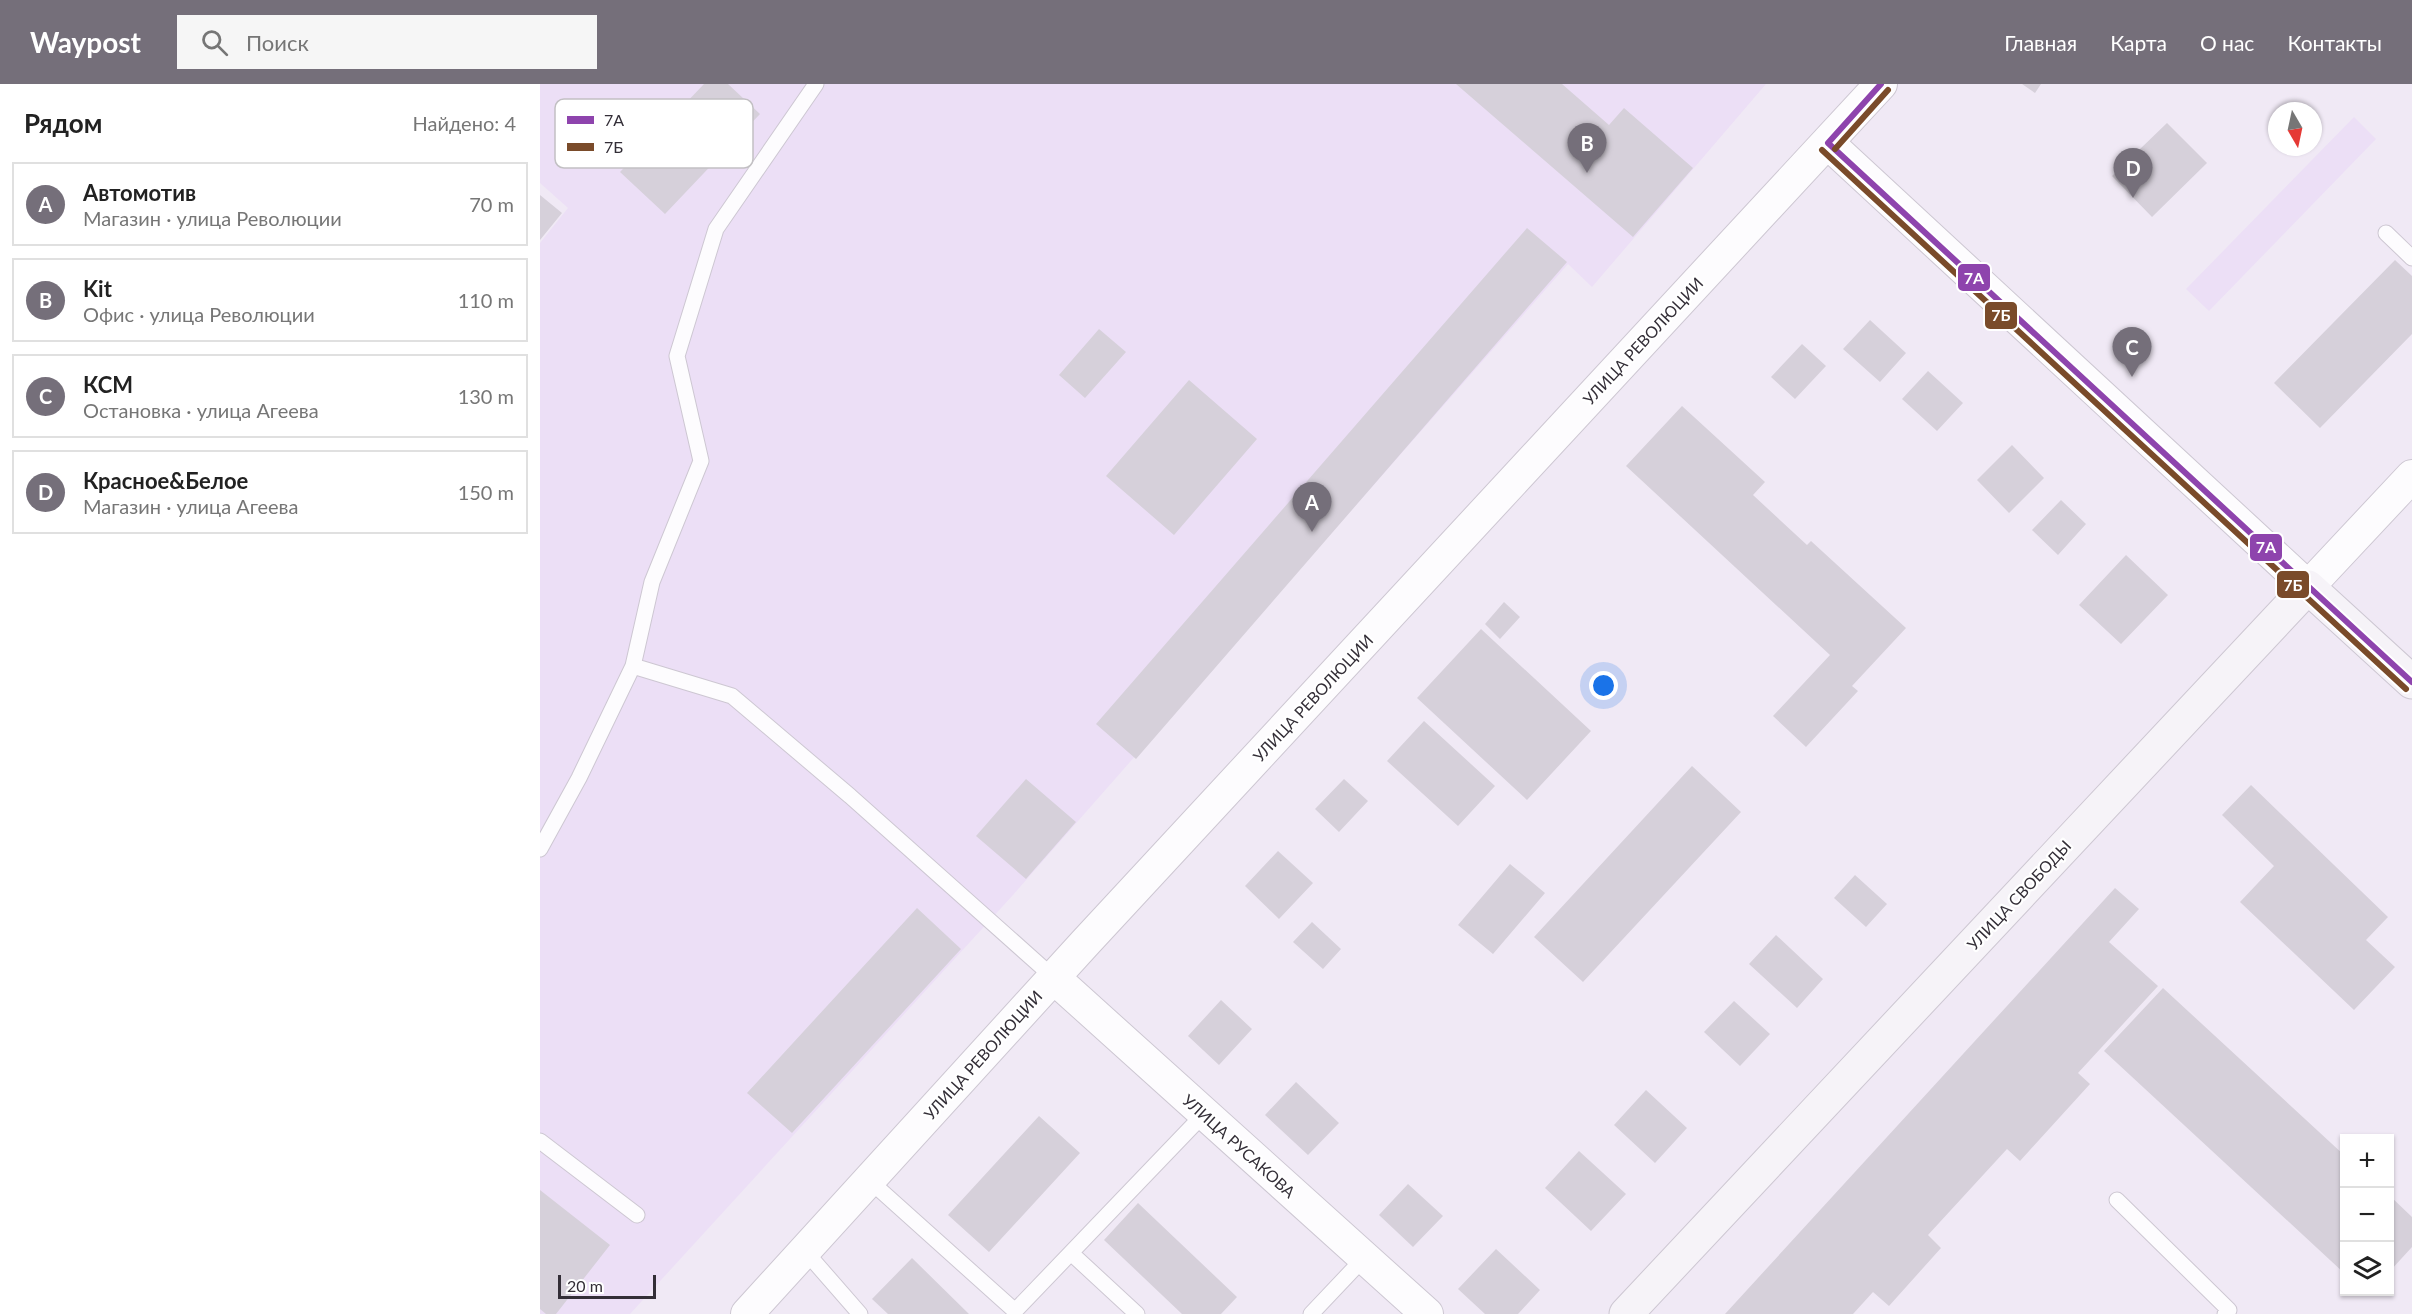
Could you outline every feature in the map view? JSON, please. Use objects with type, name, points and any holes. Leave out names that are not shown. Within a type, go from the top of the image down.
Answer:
[{"type":"street","name":"УЛИЦА РЕВОЛЮЦИИ","points":[[747,1314],[1053,977],[1881,84]]},
{"type":"street","points":[[1828,142],[2412,682]]},
{"type":"street","name":"УЛИЦА СВОБОДЫ","points":[[1626,1314],[2412,476]]},
{"type":"street","name":"УЛИЦА РУСАКОВА","points":[[1053,977],[1426,1314]]},
{"type":"lane","points":[[540,849],[579,778],[633,666],[652,582],[701,461],[677,356],[716,229],[816,84]]},
{"type":"lane","points":[[2386,233],[2412,258]]},
{"type":"lane","points":[[633,666],[732,696],[850,796],[1053,977]]},
{"type":"lane","points":[[869,1180],[1015,1311],[1204,1114]]},
{"type":"lane","points":[[540,1141],[637,1215]]},
{"type":"lane","points":[[2117,1200],[2229,1310],[2225,1314]]},
{"type":"lane","points":[[805,1251],[860,1314]]},
{"type":"lane","points":[[1071,1253],[1137,1314]]},
{"type":"lane","points":[[1311,1314],[1364,1258]]},
{"type":"shaded area","points":[[540,84],[1766,84],[1592,287],[1568,264],[1013,895],[630,1314],[540,1314],[540,243],[568,208],[540,183]]},
{"type":"shaded area","points":[[2354,117],[2376,139],[2209,311],[2186,289],[2316,156],[2322,156],[2322,150]]},
{"type":"building","points":[[704,84],[728,84],[744,99],[690,99]]},
{"type":"building","points":[[1456,84],[1562,84],[1609,125],[1624,108],[1693,168],[1633,237]]},
{"type":"building","points":[[2022,84],[2041,84],[2035,93]]},
{"type":"building","points":[[753,107],[760,114],[753,121]]},
{"type":"building","points":[[2167,123],[2207,163],[2152,217],[2112,176]]},
{"type":"building","points":[[624,168],[709,168],[665,214],[620,172]]},
{"type":"building","points":[[540,195],[562,213],[540,240]]},
{"type":"building","points":[[1527,228],[1567,262],[1136,759],[1096,724]]},
{"type":"building","points":[[2395,260],[2412,276],[2412,334],[2320,428],[2274,383]]},
{"type":"building","points":[[1870,320],[1906,353],[1880,382],[1843,349]]},
{"type":"building","points":[[1099,329],[1126,352],[1085,398],[1059,375]]},
{"type":"building","points":[[1802,344],[1826,366],[1795,399],[1771,377]]},
{"type":"building","points":[[1928,371],[1963,403],[1937,431],[1902,399]]},
{"type":"building","points":[[1189,380],[1257,439],[1174,535],[1106,476]]},
{"type":"building","points":[[1682,406],[1765,482],[1753,495],[1807,545],[1811,541],[1906,628],[1852,686],[1858,691],[1806,747],[1773,716],[1830,655],[1626,466]]},
{"type":"building","points":[[2012,445],[2044,478],[2009,513],[1977,480]]},
{"type":"building","points":[[2061,500],[2086,524],[2058,555],[2032,530]]},
{"type":"building","points":[[2126,555],[2168,595],[2121,644],[2079,605]]},
{"type":"building","points":[[1504,602],[1520,617],[1500,639],[1485,624]]},
{"type":"building","points":[[1481,629],[1591,731],[1527,800],[1417,698]]},
{"type":"building","points":[[1424,721],[1495,786],[1458,826],[1387,761]]},
{"type":"building","points":[[1692,766],[1741,812],[1583,982],[1534,937]]},
{"type":"building","points":[[1026,779],[1076,822],[1026,879],[976,836]]},
{"type":"building","points":[[1344,779],[1368,801],[1339,832],[1315,809]]},
{"type":"building","points":[[2251,785],[2388,917],[2366,940],[2395,967],[2354,1010],[2240,902],[2274,866],[2222,815]]},
{"type":"building","points":[[1278,851],[1313,883],[1279,919],[1245,886]]},
{"type":"building","points":[[1510,864],[1545,893],[1493,954],[1458,925]]},
{"type":"building","points":[[1855,875],[1887,904],[1866,927],[1834,898]]},
{"type":"building","points":[[2115,888],[2139,909],[2109,942],[2158,986],[2078,1073],[2090,1084],[2020,1161],[2007,1149],[1928,1235],[1941,1248],[1889,1306],[1873,1292],[1853,1314],[1725,1314]]},
{"type":"building","points":[[917,908],[961,949],[792,1133],[747,1093]]},
{"type":"building","points":[[1312,922],[1341,949],[1323,969],[1293,942]]},
{"type":"building","points":[[1776,935],[1823,979],[1797,1008],[1749,964]]},
{"type":"building","points":[[2163,988],[2340,1151],[2340,1269],[2104,1051]]},
{"type":"building","points":[[1221,1000],[1252,1029],[1219,1065],[1188,1036]]},
{"type":"building","points":[[1734,1001],[1770,1034],[1740,1066],[1704,1032]]},
{"type":"building","points":[[1296,1082],[1339,1123],[1308,1155],[1265,1115]]},
{"type":"building","points":[[1646,1090],[1687,1128],[1655,1163],[1614,1125]]},
{"type":"building","points":[[1039,1116],[1080,1153],[989,1252],[948,1215]]},
{"type":"building","points":[[1579,1151],[1626,1194],[1591,1231],[1545,1188]]},
{"type":"building","points":[[1408,1184],[1443,1216],[1413,1247],[1379,1215]]},
{"type":"building","points":[[540,1190],[610,1245],[556,1314],[546,1314],[540,1309]]},
{"type":"building","points":[[2394,1200],[2412,1217],[2412,1247],[2394,1267]]},
{"type":"building","points":[[1138,1203],[1237,1297],[1221,1314],[1182,1314],[1104,1240]]},
{"type":"building","points":[[1496,1249],[1540,1290],[1518,1314],[1485,1314],[1458,1289]]},
{"type":"building","points":[[912,1258],[969,1314],[888,1314],[872,1299]]},
{"type":"transit line","name":"7А","points":[[1828,143],[1881,84]]},
{"type":"transit line","name":"7Б","points":[[1835,149],[1888,90]]},
{"type":"transit line","name":"7А","points":[[1828,143],[2412,682]]},
{"type":"transit line","name":"7Б","points":[[1822,150],[2406,689]]},
{"type":"place","name":"Kit","points":[[1587,173]]},
{"type":"place","name":"Красное&Белое","points":[[2133,198]]},
{"type":"place","name":"КСМ","points":[[2132,377]]},
{"type":"place","name":"Автомотив","points":[[1312,532]]}]
